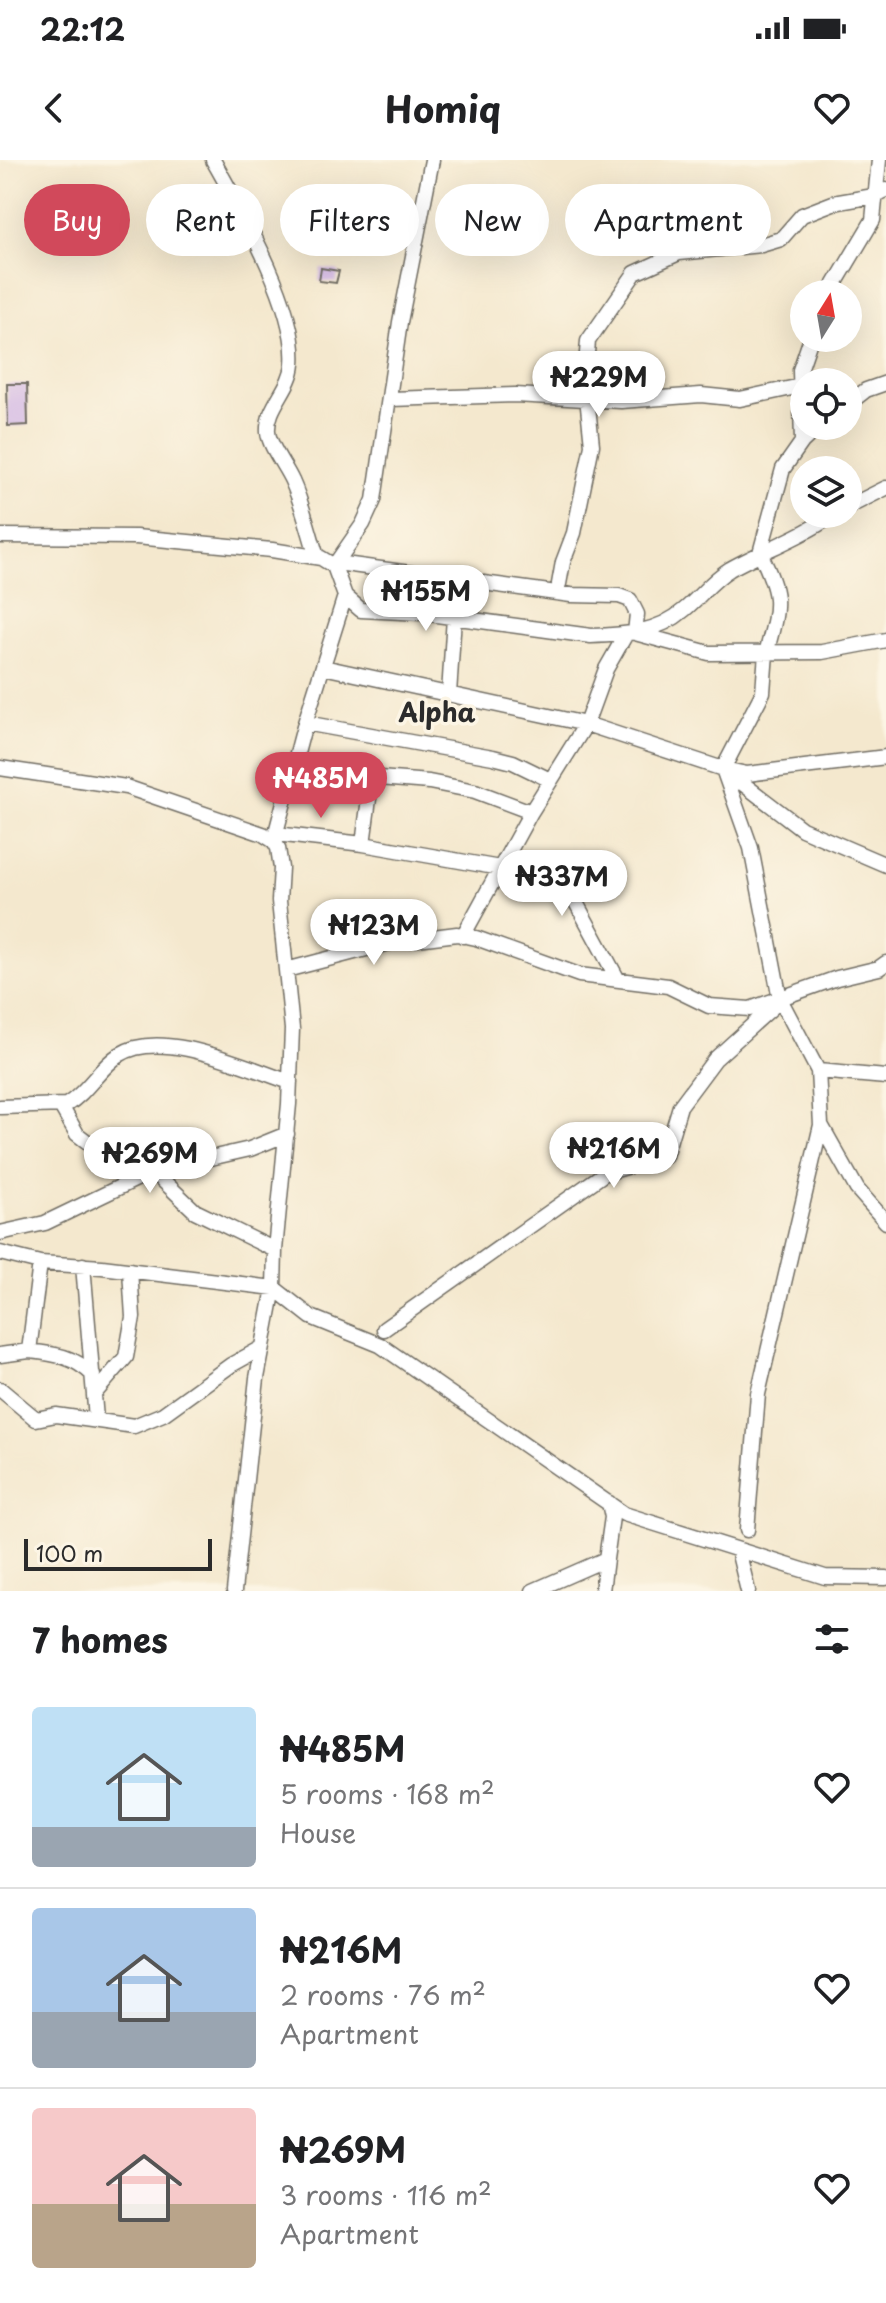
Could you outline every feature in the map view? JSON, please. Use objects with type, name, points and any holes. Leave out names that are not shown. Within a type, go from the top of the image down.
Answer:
[{"type":"street","points":[[213,160],[261,251],[291,327],[293,367],[286,389],[270,414],[268,429],[270,441],[293,485],[317,557]]},
{"type":"street","points":[[336,564],[363,524],[374,500],[410,264],[432,160]]},
{"type":"street","points":[[837,280],[873,220],[880,193],[879,160]]},
{"type":"street","points":[[559,584],[574,533],[592,445],[585,378],[588,341],[635,273],[679,253],[761,245],[781,239],[802,215],[833,203],[880,193]]},
{"type":"street","points":[[862,393],[886,383]]},
{"type":"street","points":[[390,399],[515,395],[621,401],[701,395],[740,399],[790,389]]},
{"type":"street","points":[[747,1530],[758,1394],[821,1125],[818,1071],[780,999],[751,848],[723,769],[763,692],[767,649],[778,611],[775,584],[760,553],[783,469],[802,442]]},
{"type":"street","points":[[862,500],[886,488]]},
{"type":"street","points":[[345,596],[361,610],[370,612],[402,611],[591,636],[631,634],[658,626],[681,613],[713,581],[807,528]]},
{"type":"street","points":[[0,536],[136,537],[272,550],[317,557],[336,564],[571,595],[619,596],[630,600],[637,614],[631,634],[606,669],[586,724],[531,812],[463,936]]},
{"type":"street","points":[[234,1591],[257,1378],[274,1288],[290,1082],[292,1029],[279,901],[281,868],[275,838],[305,723],[345,596],[336,564]]},
{"type":"street","points":[[449,694],[454,617]]},
{"type":"street","points":[[631,634],[709,653],[767,649],[822,652],[886,640]]},
{"type":"street","points":[[323,667],[586,724],[747,774],[886,757]]},
{"type":"street","points":[[305,723],[493,757],[513,762],[550,780]]},
{"type":"street","points":[[0,768],[126,787],[275,838],[363,844],[500,868],[558,884],[566,889],[617,978]]},
{"type":"street","points":[[723,769],[802,829],[886,865]]},
{"type":"street","points":[[292,771],[429,782],[475,791],[531,812]]},
{"type":"street","points":[[363,844],[372,776]]},
{"type":"street","points":[[286,970],[393,942],[463,936],[579,975],[668,986],[709,1006],[750,1009],[837,978],[879,968],[886,963]]},
{"type":"street","points":[[384,1329],[605,1173],[665,1156],[680,1106],[715,1059],[780,999]]},
{"type":"street","points":[[0,1107],[61,1106],[72,1102],[116,1056],[128,1049],[162,1046],[195,1050],[290,1082]]},
{"type":"street","points":[[818,1071],[886,1077]]},
{"type":"street","points":[[61,1106],[77,1134],[98,1150],[153,1171],[195,1211],[275,1250]]},
{"type":"street","points":[[821,1125],[857,1189],[886,1222]]},
{"type":"street","points":[[0,1233],[45,1223],[153,1171],[250,1149],[287,1134]]},
{"type":"street","points":[[0,1253],[40,1263],[130,1270],[274,1288],[311,1317],[380,1345],[624,1514],[825,1577],[886,1578]]},
{"type":"street","points":[[29,1351],[40,1263]]},
{"type":"street","points":[[83,1265],[96,1419]]},
{"type":"street","points":[[95,1393],[126,1357],[133,1317],[130,1270]]},
{"type":"street","points":[[0,1389],[36,1419],[56,1415],[134,1426],[163,1414],[231,1365],[262,1348]]},
{"type":"street","points":[[0,1355],[29,1351],[62,1355],[80,1363],[93,1375]]},
{"type":"street","points":[[602,1591],[612,1517],[609,1503]]},
{"type":"street","points":[[738,1550],[748,1591]]},
{"type":"street","points":[[533,1591],[606,1559]]},
{"type":"building","points":[[321,268],[339,271],[336,283],[319,281]]},
{"type":"building","points":[[7,384],[27,384],[28,425],[8,426]]},
{"type":"district","name":"Alpha","points":[[437,713]]}]
